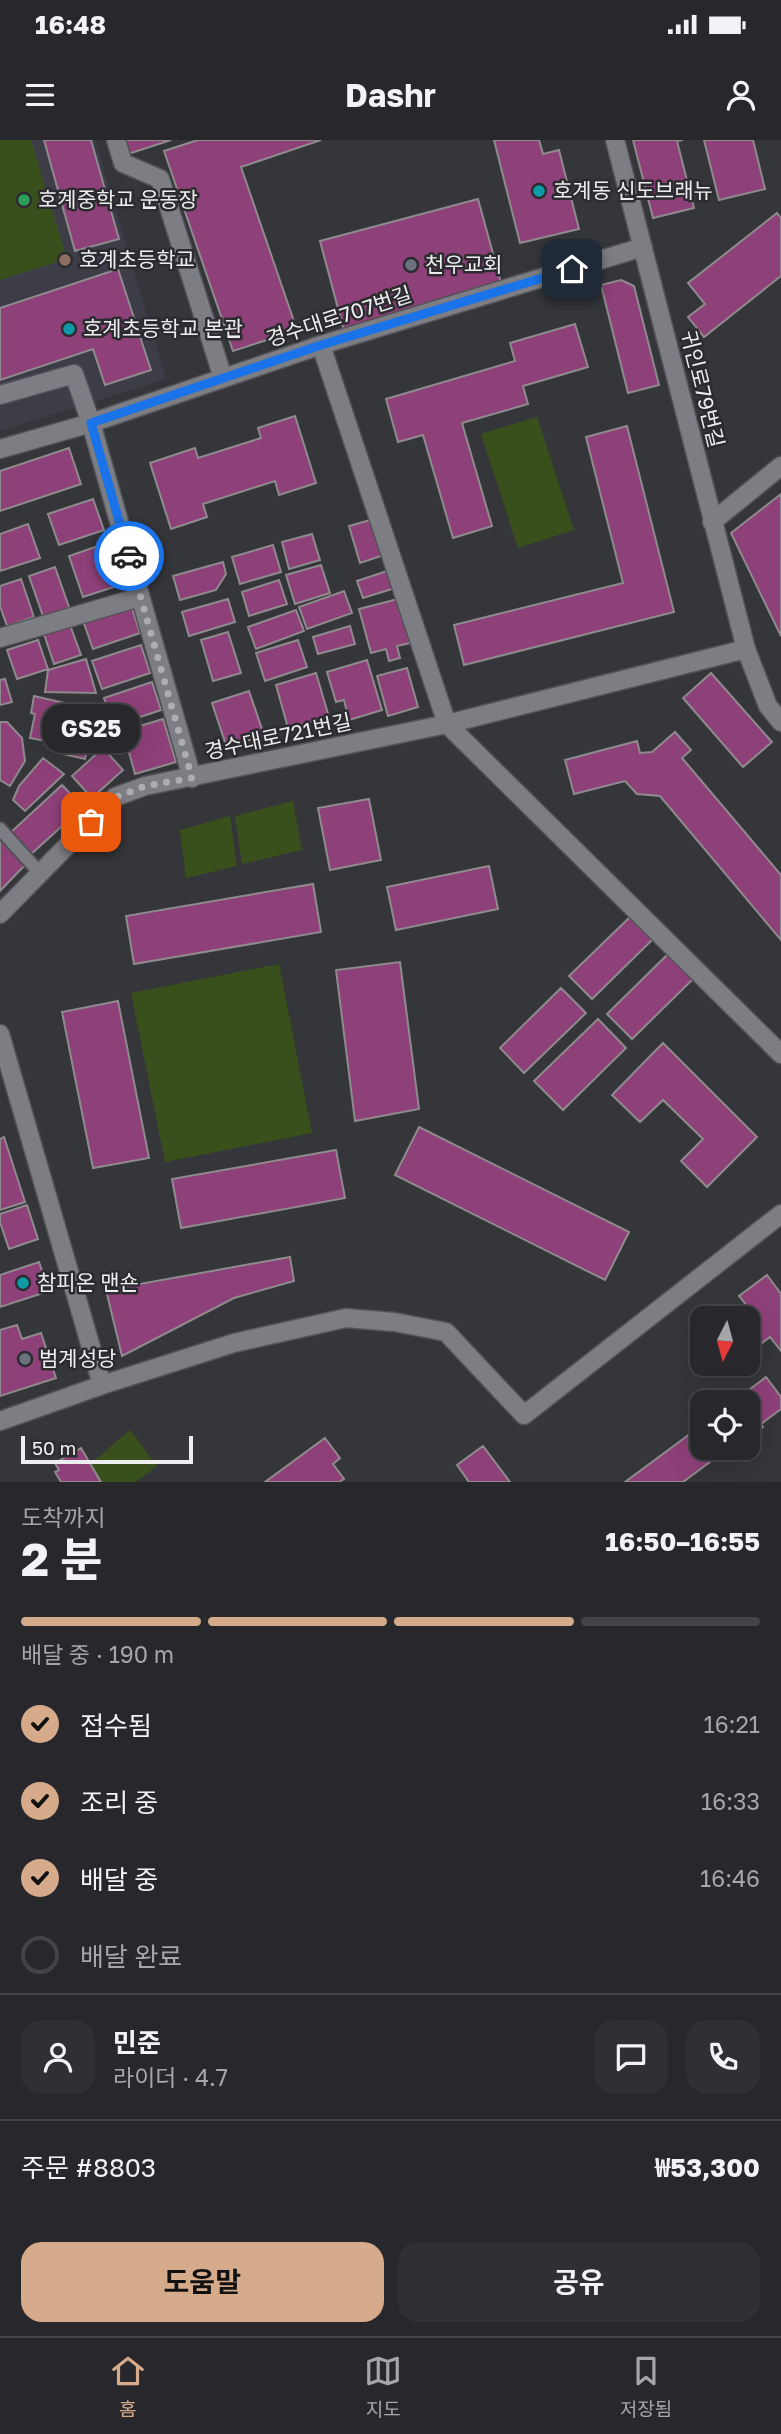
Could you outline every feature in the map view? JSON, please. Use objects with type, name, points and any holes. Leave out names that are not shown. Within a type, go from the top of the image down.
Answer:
[{"type":"street","points":[[116,140],[123,163],[160,179],[223,378]]},
{"type":"street","name":"귀인로79번길","points":[[615,140],[746,649],[768,706],[781,722]]},
{"type":"street","name":"경수대로707번길","points":[[0,449],[91,423],[321,345],[643,247]]},
{"type":"street","points":[[321,345],[447,724],[781,1054]]},
{"type":"street","points":[[0,395],[74,374],[91,423],[192,778]]},
{"type":"street","points":[[712,522],[781,466]]},
{"type":"street","points":[[0,638],[140,597]]},
{"type":"street","name":"경수대로721번길","points":[[0,914],[116,797],[145,786],[447,724],[746,649]]},
{"type":"street","points":[[0,1034],[102,1385]]},
{"type":"street","points":[[0,1421],[234,1343],[346,1318],[394,1322],[446,1332],[524,1415],[781,1214]]},
{"type":"lane","points":[[0,829],[40,873]]},
{"type":"shaded area","name":"호계초등학교","points":[[0,140],[95,140],[166,379],[0,431]]},
{"type":"green space","name":"호계중학교 운동장","points":[[0,140],[31,140],[67,259],[0,280]]},
{"type":"green space","points":[[537,417],[574,530],[518,548],[481,434]]},
{"type":"green space","points":[[293,801],[302,850],[242,864],[235,816]]},
{"type":"green space","points":[[230,816],[237,866],[186,878],[180,830]]},
{"type":"green space","points":[[279,964],[312,1133],[165,1162],[131,993]]},
{"type":"green space","points":[[130,1430],[157,1466],[136,1482],[81,1482],[76,1476]]},
{"type":"building","points":[[44,140],[91,140],[119,239],[75,251]]},
{"type":"building","points":[[120,140],[171,140],[125,155]]},
{"type":"building","points":[[198,140],[321,140],[241,167],[297,330],[233,351],[164,151]]},
{"type":"building","name":"호계동 신도브래뉴","points":[[494,140],[539,140],[543,154],[559,150],[579,229],[520,243]]},
{"type":"building","points":[[633,140],[683,140],[677,141],[694,208],[653,218]]},
{"type":"building","points":[[704,140],[753,140],[765,189],[719,200]]},
{"type":"building","name":"천우교회","points":[[478,199],[503,290],[344,331],[320,241]]},
{"type":"building","points":[[777,213],[781,218],[781,276],[704,337],[688,317],[705,304],[688,283]]},
{"type":"building","name":"호계초등학교 본관","points":[[118,269],[151,370],[105,385],[93,349],[0,380],[0,308]]},
{"type":"building","points":[[621,280],[634,286],[659,385],[628,393],[601,285]]},
{"type":"building","points":[[575,324],[588,367],[523,386],[528,404],[462,423],[492,526],[453,538],[423,435],[398,442],[386,399],[515,361],[510,343]]},
{"type":"building","points":[[295,416],[316,483],[279,495],[275,481],[203,504],[207,517],[171,529],[150,463],[195,448],[198,458],[261,438],[258,428]]},
{"type":"building","points":[[627,426],[674,612],[464,665],[454,625],[623,583],[586,437]]},
{"type":"building","points":[[69,448],[81,484],[0,511],[0,471]]},
{"type":"building","points":[[781,494],[781,636],[731,533]]},
{"type":"building","points":[[93,499],[104,530],[59,545],[48,514]]},
{"type":"building","points":[[374,519],[384,555],[360,563],[349,526]]},
{"type":"building","points":[[28,524],[40,558],[0,571],[0,534]]},
{"type":"building","points":[[312,534],[320,560],[289,569],[282,542]]},
{"type":"building","points":[[112,541],[126,583],[83,597],[69,556]]},
{"type":"building","points":[[273,545],[281,572],[240,584],[232,557]]},
{"type":"building","points":[[223,562],[226,574],[216,590],[180,600],[173,576]]},
{"type":"building","points":[[321,565],[330,593],[295,604],[286,575]]},
{"type":"building","points":[[55,567],[70,610],[44,619],[29,576]]},
{"type":"building","points":[[390,570],[395,588],[363,598],[357,581]]},
{"type":"building","points":[[21,579],[34,617],[7,626],[0,606],[0,586]]},
{"type":"building","points":[[279,580],[287,604],[249,616],[242,592]]},
{"type":"building","points":[[344,591],[352,613],[307,629],[299,607]]},
{"type":"building","points":[[228,599],[235,622],[189,636],[182,612]]},
{"type":"building","points":[[398,599],[410,643],[397,646],[400,658],[389,661],[386,649],[371,653],[359,609]]},
{"type":"building","points":[[130,602],[140,633],[93,649],[82,618]]},
{"type":"building","points":[[296,610],[304,631],[256,649],[248,627]]},
{"type":"building","points":[[70,625],[81,655],[54,664],[44,634]]},
{"type":"building","points":[[350,626],[355,644],[318,654],[313,637]]},
{"type":"building","points":[[228,632],[241,673],[213,681],[201,640]]},
{"type":"building","points":[[38,640],[48,669],[17,679],[7,650]]},
{"type":"building","points":[[298,640],[307,667],[265,681],[256,653]]},
{"type":"building","points":[[141,645],[150,673],[102,689],[92,661]]},
{"type":"building","points":[[86,659],[96,693],[45,692],[48,670]]},
{"type":"building","points":[[367,660],[382,710],[349,720],[344,700],[336,702],[327,672]]},
{"type":"building","points":[[407,668],[418,707],[388,716],[377,676]]},
{"type":"building","points":[[316,673],[329,717],[288,728],[276,685]]},
{"type":"building","points":[[711,673],[772,742],[743,767],[683,698]]},
{"type":"building","points":[[5,679],[12,702],[0,705],[0,680]]},
{"type":"building","points":[[152,682],[161,710],[113,726],[104,698]]},
{"type":"building","points":[[249,691],[264,735],[227,748],[212,703]]},
{"type":"building","points":[[34,696],[69,704],[60,744],[30,738],[35,714],[31,713]]},
{"type":"building","points":[[74,706],[108,713],[101,745],[89,742],[85,759],[63,754]]},
{"type":"building","points":[[163,719],[176,762],[135,774],[123,731]]},
{"type":"building","points":[[0,722],[7,722],[22,738],[25,761],[10,786],[0,780]]},
{"type":"building","points":[[675,732],[691,750],[682,758],[781,875],[781,940],[660,796],[637,794],[625,781],[574,794],[565,760],[637,741],[640,753],[652,752]]},
{"type":"building","points":[[103,748],[123,770],[92,798],[72,776]]},
{"type":"building","points":[[43,758],[64,774],[25,811],[13,800],[19,786]]},
{"type":"building","points":[[62,785],[83,807],[29,856],[9,834]]},
{"type":"building","points":[[369,799],[381,860],[330,870],[318,808]]},
{"type":"building","points":[[2,840],[27,863],[0,891],[0,842]]},
{"type":"building","points":[[489,866],[498,909],[396,930],[387,887]]},
{"type":"building","points":[[313,884],[321,932],[134,964],[126,916]]},
{"type":"building","points":[[630,917],[652,940],[592,999],[569,976]]},
{"type":"building","points":[[668,954],[693,979],[632,1039],[607,1014]]},
{"type":"building","points":[[400,962],[419,1109],[355,1121],[336,970]]},
{"type":"building","points":[[561,988],[586,1013],[524,1073],[500,1048]]},
{"type":"building","points":[[118,1001],[149,1158],[93,1168],[62,1012]]},
{"type":"building","points":[[598,1019],[626,1048],[563,1110],[534,1081]]},
{"type":"building","points":[[663,1043],[757,1137],[707,1187],[681,1161],[703,1139],[663,1100],[640,1122],[612,1095]]},
{"type":"building","points":[[419,1127],[629,1232],[605,1280],[395,1175]]},
{"type":"building","points":[[4,1137],[25,1202],[0,1210],[0,1139]]},
{"type":"building","points":[[336,1150],[345,1198],[181,1228],[172,1179]]},
{"type":"building","points":[[27,1205],[38,1239],[9,1249],[0,1214]]},
{"type":"building","points":[[290,1257],[294,1281],[234,1298],[122,1356],[106,1290]]},
{"type":"building","name":"참피온 맨숀","points":[[39,1262],[49,1291],[0,1307],[0,1275]]},
{"type":"building","points":[[767,1275],[781,1294],[781,1351],[770,1337],[760,1344],[760,1306],[747,1306],[739,1296]]},
{"type":"building","name":"범계성당","points":[[17,1325],[22,1339],[41,1333],[56,1378],[0,1396],[0,1330]]},
{"type":"building","points":[[766,1377],[781,1397],[781,1409],[761,1424],[763,1427],[760,1429],[760,1390],[749,1390]]},
{"type":"building","points":[[690,1434],[690,1460],[713,1460],[683,1482],[625,1482]]},
{"type":"building","points":[[325,1438],[340,1458],[333,1464],[344,1479],[339,1482],[265,1482]]},
{"type":"building","points":[[483,1446],[510,1482],[469,1482],[457,1465]]},
{"type":"building","points":[[81,1448],[101,1482],[61,1482],[55,1472],[59,1470],[55,1463]]},
{"type":"way so far","points":[[91,822],[116,797],[145,786],[192,778],[129,556]]},
{"type":"place","name":"호계동 신도브래뉴","points":[[539,191]]},
{"type":"place","name":"호계중학교 운동장","points":[[24,200]]},
{"type":"place","name":"호계초등학교","points":[[65,260]]},
{"type":"place","name":"천우교회","points":[[411,265]]},
{"type":"place","name":"호계초등학교 본관","points":[[69,329]]},
{"type":"place","name":"GS25","points":[[91,822]]},
{"type":"place","name":"참피온 맨숀","points":[[23,1283]]},
{"type":"place","name":"범계성당","points":[[25,1359]]},
{"type":"route","points":[[129,556],[91,423],[321,345],[572,269]]}]
